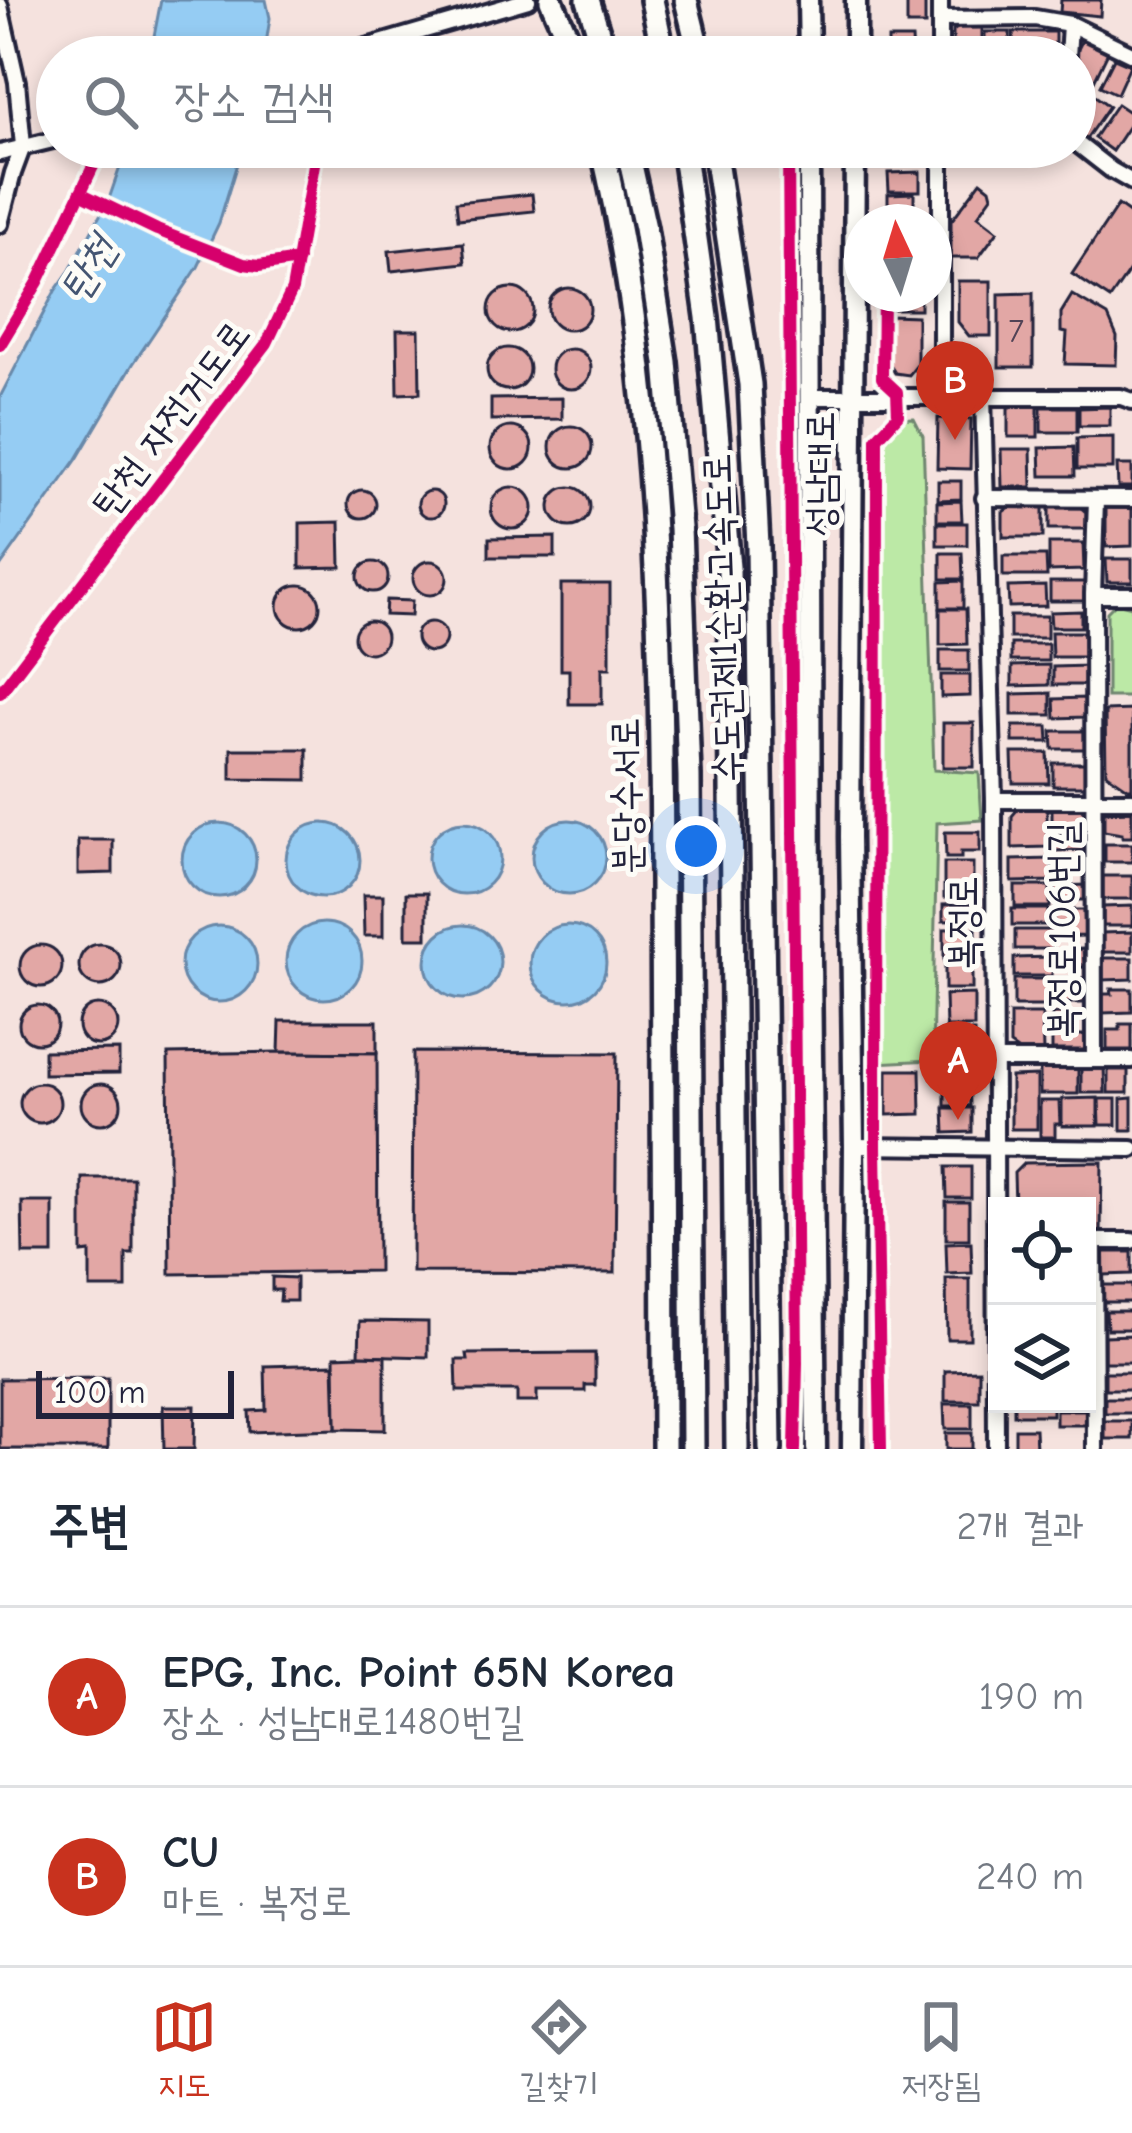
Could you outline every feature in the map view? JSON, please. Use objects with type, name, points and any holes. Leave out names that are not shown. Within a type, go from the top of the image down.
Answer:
[{"type":"highway","points":[[551,0],[568,36]]},
{"type":"highway","points":[[563,0],[572,36]]},
{"type":"highway","points":[[588,0],[600,36]]},
{"type":"highway","points":[[598,0],[604,36]]},
{"type":"highway","points":[[652,0],[660,36]]},
{"type":"highway","points":[[686,0],[695,36]]},
{"type":"highway","name":"분당수서로","points":[[606,168],[641,360],[655,530],[662,758],[664,1449]]},
{"type":"highway","name":"분당수서로","points":[[632,168],[666,362],[680,528],[688,776],[693,1449]]},
{"type":"highway","name":"수도권제1순환고속도로","points":[[686,168],[706,316],[729,567],[737,1449]]},
{"type":"highway","name":"수도권제1순환고속도로","points":[[717,168],[750,384],[758,546],[770,1449]]},
{"type":"main road","points":[[808,0],[809,36]]},
{"type":"main road","points":[[856,0],[856,36]]},
{"type":"main road","name":"성남대로","points":[[809,168],[816,1449]]},
{"type":"main road","name":"성남대로","points":[[852,1449],[855,168]]},
{"type":"street","points":[[404,36],[528,0]]},
{"type":"street","points":[[940,0],[940,36]]},
{"type":"street","points":[[0,6],[17,82],[23,146],[0,224]]},
{"type":"street","points":[[940,19],[1035,18],[1070,24],[1095,36]]},
{"type":"street","points":[[1070,24],[1070,36]]},
{"type":"street","points":[[1096,37],[1132,54]]},
{"type":"street","points":[[0,153],[36,143]]},
{"type":"street","points":[[1096,158],[1132,182]]},
{"type":"street","points":[[940,168],[941,396]]},
{"type":"street","name":"복정로","points":[[983,396],[994,800],[996,1197]]},
{"type":"street","points":[[811,397],[1121,397],[1132,401]]},
{"type":"street","points":[[984,498],[1132,499]]},
{"type":"street","name":"복정로106번길","points":[[1094,1060],[1096,499]]},
{"type":"street","points":[[1093,595],[1132,595]]},
{"type":"street","points":[[994,800],[1132,800]]},
{"type":"street","name":"복정로106번길","points":[[996,1060],[1132,1060]]},
{"type":"street","points":[[854,1146],[1132,1149]]},
{"type":"street","points":[[1096,1241],[1132,1241]]},
{"type":"street","name":"복정로","points":[[996,1305],[996,1449]]},
{"type":"street","points":[[1092,1305],[1095,1449]]},
{"type":"green space","points":[[914,418],[923,436],[934,770],[979,773],[982,820],[937,823],[932,1060],[876,1063],[878,440],[889,419]]},
{"type":"green space","points":[[1116,603],[1132,607],[1132,697],[1107,697],[1107,612]]},
{"type":"water","points":[[161,0],[266,0],[267,36],[154,36]]},
{"type":"water","name":"탄천","points":[[120,168],[236,168],[219,223],[198,267],[77,459],[0,567],[0,397],[109,199]]},
{"type":"water","points":[[569,820],[595,831],[606,857],[595,883],[569,894],[543,883],[532,857],[543,831]]},
{"type":"water","points":[[464,822],[490,832],[500,858],[490,884],[464,894],[438,884],[428,858],[438,832]]},
{"type":"water","points":[[219,823],[245,834],[256,860],[245,886],[219,897],[193,886],[182,860],[193,834]]},
{"type":"water","points":[[323,823],[337,825],[349,834],[358,846],[358,874],[349,886],[337,895],[323,897],[309,895],[297,886],[288,874],[286,860],[288,846],[297,834],[309,825]]},
{"type":"water","points":[[324,923],[351,934],[362,961],[351,988],[324,999],[297,988],[286,961],[297,934]]},
{"type":"water","points":[[463,925],[489,936],[500,962],[489,988],[463,999],[437,988],[426,962],[437,936]]},
{"type":"water","points":[[568,925],[595,936],[606,963],[595,990],[568,1001],[541,990],[530,963],[541,936]]},
{"type":"water","points":[[219,926],[246,937],[257,964],[246,991],[219,1002],[192,991],[181,964],[192,937]]},
{"type":"building","points":[[907,0],[925,0],[925,25],[907,25]]},
{"type":"building","points":[[1061,0],[1101,0],[1100,16],[1060,12]]},
{"type":"building","points":[[960,26],[982,26],[982,36],[953,36]]},
{"type":"building","points":[[985,32],[1010,32],[1010,36],[985,36]]},
{"type":"building","points":[[1013,32],[1055,32],[1055,36],[1013,36]]},
{"type":"building","points":[[1096,46],[1108,52],[1096,77]]},
{"type":"building","points":[[1114,58],[1130,65],[1117,94],[1100,86]]},
{"type":"building","points":[[1096,97],[1109,106],[1096,125]]},
{"type":"building","points":[[1117,104],[1132,114],[1112,151],[1096,135]]},
{"type":"building","points":[[920,172],[920,191],[889,191],[888,173]]},
{"type":"building","points":[[981,181],[990,188],[992,196],[978,216],[998,231],[978,258],[952,258],[952,220]]},
{"type":"building","points":[[914,193],[914,204],[888,204],[888,194]]},
{"type":"building","points":[[532,194],[534,211],[458,219],[456,202]]},
{"type":"building","points":[[1118,205],[1132,215],[1132,267],[1110,299],[1072,274]]},
{"type":"building","points":[[463,243],[465,263],[391,271],[389,251]]},
{"type":"building","points":[[958,281],[991,281],[991,336],[969,336],[958,322]]},
{"type":"building","points":[[511,288],[526,295],[533,310],[526,325],[511,332],[496,325],[489,310],[496,295]]},
{"type":"building","points":[[569,288],[584,294],[590,309],[584,324],[569,330],[554,324],[548,309],[554,294]]},
{"type":"building","points":[[1033,293],[1033,367],[999,367],[999,294]]},
{"type":"building","points":[[1072,295],[1108,316],[1117,337],[1116,365],[1065,364],[1067,333],[1061,332],[1061,313]]},
{"type":"building","points":[[890,315],[917,316],[917,365],[909,375],[895,373],[890,365]]},
{"type":"building","points":[[397,330],[419,330],[420,393],[398,394]]},
{"type":"building","points":[[508,348],[523,354],[529,369],[523,384],[508,390],[493,384],[487,369],[493,354]]},
{"type":"building","points":[[571,349],[585,355],[591,369],[585,383],[571,389],[557,383],[551,369],[557,355]]},
{"type":"building","points":[[562,398],[562,419],[491,420],[491,399]]},
{"type":"building","points":[[1038,406],[1038,437],[1008,437],[1008,407]]},
{"type":"building","points":[[1041,407],[1077,407],[1077,432],[1041,432]]},
{"type":"building","points":[[1110,407],[1110,426],[1079,426],[1079,408]]},
{"type":"building","points":[[938,418],[971,419],[970,469],[937,468]]},
{"type":"building","points":[[571,426],[586,432],[592,447],[586,462],[571,468],[556,462],[550,447],[556,432]]},
{"type":"building","points":[[511,427],[526,433],[532,448],[526,463],[511,469],[496,463],[490,448],[496,433]]},
{"type":"building","points":[[1113,437],[1113,469],[1077,469],[1077,438]]},
{"type":"building","points":[[1074,447],[1075,476],[1041,476],[1040,448]]},
{"type":"building","points":[[1001,449],[1031,449],[1032,487],[1002,487]]},
{"type":"building","points":[[1117,465],[1132,465],[1132,487],[1118,487]]},
{"type":"building","points":[[938,481],[961,481],[961,499],[938,500]]},
{"type":"building","points":[[512,487],[527,493],[533,508],[527,523],[512,529],[497,523],[491,508],[497,493]]},
{"type":"building","points":[[570,487],[584,493],[590,507],[584,521],[570,527],[556,521],[550,507],[556,493]]},
{"type":"building","points":[[362,490],[372,494],[376,504],[372,514],[362,518],[352,514],[348,504],[352,494]]},
{"type":"building","points":[[431,491],[444,504],[431,517],[418,504]]},
{"type":"building","points":[[961,501],[962,521],[937,521],[937,502]]},
{"type":"building","points":[[1043,505],[1043,537],[1003,537],[1003,512],[1011,506]]},
{"type":"building","points":[[1079,506],[1086,512],[1086,529],[1049,529],[1049,507]]},
{"type":"building","points":[[1106,508],[1132,508],[1132,546],[1106,547]]},
{"type":"building","points":[[340,522],[341,567],[300,568],[300,523]]},
{"type":"building","points":[[937,523],[967,523],[967,545],[937,545]]},
{"type":"building","points":[[555,537],[555,557],[489,557],[489,538]]},
{"type":"building","points":[[1049,543],[1083,543],[1084,570],[1049,571]]},
{"type":"building","points":[[941,553],[962,553],[963,579],[941,579]]},
{"type":"building","points":[[1003,556],[1046,556],[1047,576],[1003,576]]},
{"type":"building","points":[[1106,559],[1132,559],[1132,582],[1107,582]]},
{"type":"building","points":[[430,561],[442,566],[447,578],[442,590],[430,595],[418,590],[413,578],[418,566]]},
{"type":"building","points":[[373,562],[384,566],[388,577],[384,588],[373,592],[362,588],[358,577],[362,566]]},
{"type":"building","points":[[963,581],[963,608],[940,608],[940,582]]},
{"type":"building","points":[[1050,582],[1085,582],[1085,601],[1050,601]]},
{"type":"building","points":[[561,584],[610,584],[610,668],[602,668],[602,704],[569,704],[569,670],[561,670]]},
{"type":"building","points":[[299,585],[314,591],[320,606],[314,621],[299,627],[284,621],[278,606],[284,591]]},
{"type":"building","points":[[1045,586],[1046,606],[1009,607],[1008,587]]},
{"type":"building","points":[[386,600],[412,601],[411,616],[385,615]]},
{"type":"building","points":[[940,609],[966,609],[967,644],[940,645]]},
{"type":"building","points":[[1081,611],[1081,627],[1051,627],[1050,612]]},
{"type":"building","points":[[1010,616],[1047,616],[1047,638],[1010,638]]},
{"type":"building","points":[[370,621],[381,626],[386,637],[381,648],[370,653],[359,648],[354,637],[359,626]]},
{"type":"building","points":[[431,622],[442,626],[446,637],[442,648],[431,652],[420,648],[416,637],[420,626]]},
{"type":"building","points":[[1051,632],[1087,632],[1087,657],[1052,657]]},
{"type":"building","points":[[1011,644],[1048,644],[1048,661],[1011,661]]},
{"type":"building","points":[[940,650],[969,650],[969,671],[940,671]]},
{"type":"building","points":[[1049,665],[1049,685],[1012,686],[1012,666]]},
{"type":"building","points":[[1088,666],[1088,685],[1053,685],[1053,667]]},
{"type":"building","points":[[941,675],[970,675],[970,696],[941,697]]},
{"type":"building","points":[[1051,693],[1051,715],[1012,715],[1012,694]]},
{"type":"building","points":[[1085,698],[1085,717],[1055,718],[1054,699]]},
{"type":"building","points":[[1132,710],[1132,788],[1128,788],[1106,773],[1105,711]]},
{"type":"building","points":[[943,723],[974,723],[974,767],[943,767]]},
{"type":"building","points":[[1013,726],[1048,726],[1049,742],[1013,742]]},
{"type":"building","points":[[1052,731],[1085,731],[1086,749],[1053,749]]},
{"type":"building","points":[[231,749],[307,749],[307,780],[231,779]]},
{"type":"building","points":[[1012,753],[1048,753],[1049,783],[1013,783]]},
{"type":"building","points":[[1053,763],[1085,763],[1086,786],[1053,786]]},
{"type":"building","points":[[1052,807],[1079,807],[1087,815],[1087,830],[1052,831]]},
{"type":"building","points":[[1047,808],[1047,847],[1012,848],[1012,816],[1018,809]]},
{"type":"building","points":[[1132,811],[1132,837],[1104,831],[1104,812]]},
{"type":"building","points":[[945,832],[980,832],[980,852],[946,858]]},
{"type":"building","points":[[1088,835],[1088,850],[1052,851],[1052,836]]},
{"type":"building","points":[[78,840],[113,840],[113,873],[78,874]]},
{"type":"building","points":[[1105,844],[1132,844],[1132,862],[1105,862]]},
{"type":"building","points":[[1052,859],[1052,881],[1012,882],[1012,860]]},
{"type":"building","points":[[944,863],[973,863],[973,898],[944,898]]},
{"type":"building","points":[[1103,876],[1132,876],[1132,899],[1103,899]]},
{"type":"building","points":[[1088,885],[1089,900],[1055,900],[1055,886]]},
{"type":"building","points":[[1015,886],[1050,886],[1050,907],[1015,907]]},
{"type":"building","points":[[406,893],[427,893],[427,938],[406,938]]},
{"type":"building","points":[[363,895],[383,895],[383,936],[364,936]]},
{"type":"building","points":[[976,904],[976,920],[943,921],[943,905]]},
{"type":"building","points":[[1132,906],[1132,926],[1103,926],[1103,907]]},
{"type":"building","points":[[1012,909],[1048,909],[1048,925],[1012,925]]},
{"type":"building","points":[[1054,910],[1084,910],[1085,936],[1054,937]]},
{"type":"building","points":[[976,928],[976,959],[944,959],[944,929]]},
{"type":"building","points":[[1015,930],[1053,930],[1053,949],[1015,949]]},
{"type":"building","points":[[1132,932],[1132,952],[1102,952],[1102,933]]},
{"type":"building","points":[[100,944],[115,950],[121,965],[115,980],[100,986],[85,980],[79,965],[85,950]]},
{"type":"building","points":[[41,945],[56,951],[62,966],[56,981],[41,987],[26,981],[20,966],[26,951]]},
{"type":"building","points":[[1083,949],[1084,967],[1054,968],[1054,950]]},
{"type":"building","points":[[1052,957],[1052,976],[1014,976],[1014,958]]},
{"type":"building","points":[[1103,958],[1132,958],[1132,979],[1103,980]]},
{"type":"building","points":[[945,961],[972,961],[972,989],[945,989]]},
{"type":"building","points":[[1055,978],[1088,978],[1089,1003],[1055,1003]]},
{"type":"building","points":[[1014,979],[1052,979],[1052,1006],[1014,1006]]},
{"type":"building","points":[[1111,989],[1132,989],[1132,1012],[1103,1013],[1103,994],[1112,994]]},
{"type":"building","points":[[974,994],[974,1027],[946,1027],[945,995]]},
{"type":"building","points":[[38,1005],[51,1011],[57,1024],[51,1037],[38,1043],[25,1037],[19,1024],[25,1011]]},
{"type":"building","points":[[98,1005],[112,1011],[118,1025],[112,1039],[98,1045],[84,1039],[78,1025],[84,1011]]},
{"type":"building","points":[[1010,1014],[1042,1014],[1043,1053],[1023,1054],[1010,1045]]},
{"type":"building","points":[[1052,1014],[1074,1014],[1074,1035],[1088,1035],[1089,1050],[1052,1050]]},
{"type":"building","points":[[280,1021],[377,1021],[377,1053],[279,1052]]},
{"type":"building","points":[[1120,1024],[1132,1024],[1132,1050],[1107,1050],[1107,1030],[1120,1030]]},
{"type":"building","points":[[944,1032],[974,1032],[974,1063],[944,1063]]},
{"type":"building","points":[[119,1050],[119,1073],[44,1074],[44,1051]]},
{"type":"building","points":[[413,1052],[617,1053],[615,1273],[412,1272]]},
{"type":"building","points":[[377,1053],[378,1271],[170,1274],[168,1054]]},
{"type":"building","points":[[1040,1065],[1078,1065],[1078,1094],[1040,1094]]},
{"type":"building","points":[[1081,1067],[1104,1067],[1105,1093],[1081,1093]]},
{"type":"building","points":[[969,1068],[970,1106],[945,1106],[945,1069]]},
{"type":"building","points":[[887,1070],[920,1070],[921,1114],[887,1115]]},
{"type":"building","points":[[1108,1070],[1128,1070],[1128,1093],[1108,1093]]},
{"type":"building","points":[[1037,1076],[1037,1129],[1011,1129],[1011,1077]]},
{"type":"building","points":[[40,1083],[54,1089],[60,1103],[54,1117],[40,1123],[26,1117],[20,1103],[26,1089]]},
{"type":"building","points":[[101,1084],[115,1090],[121,1104],[115,1118],[101,1124],[87,1118],[81,1104],[87,1090]]},
{"type":"building","points":[[1098,1098],[1098,1126],[1062,1126],[1062,1099]]},
{"type":"building","points":[[1132,1098],[1132,1130],[1121,1130],[1121,1099]]},
{"type":"building","points":[[1099,1099],[1116,1099],[1116,1125],[1100,1125]]},
{"type":"building","points":[[1040,1101],[1059,1101],[1055,1137],[1040,1137]]},
{"type":"building","points":[[944,1108],[972,1108],[972,1132],[945,1133]]},
{"type":"building","points":[[1102,1162],[1101,1234],[1096,1234],[1096,1197],[1015,1197],[1014,1173],[1024,1163]]},
{"type":"building","points":[[946,1167],[971,1167],[971,1198],[947,1198]]},
{"type":"building","points":[[82,1178],[133,1178],[133,1254],[126,1254],[126,1288],[90,1288],[90,1252],[82,1253]]},
{"type":"building","points":[[22,1202],[53,1202],[53,1254],[23,1254]]},
{"type":"building","points":[[946,1202],[969,1202],[969,1239],[946,1239]]},
{"type":"building","points":[[971,1242],[972,1273],[947,1274],[946,1243]]},
{"type":"building","points":[[1103,1252],[1132,1252],[1132,1274],[1103,1275]]},
{"type":"building","points":[[272,1277],[296,1278],[296,1301],[280,1301],[281,1290],[272,1290]]},
{"type":"building","points":[[946,1279],[970,1279],[970,1339],[947,1339]]},
{"type":"building","points":[[1103,1285],[1132,1285],[1132,1302],[1103,1302]]},
{"type":"building","points":[[1106,1311],[1132,1311],[1132,1329],[1107,1329]]},
{"type":"building","points":[[360,1321],[428,1322],[428,1357],[359,1355]]},
{"type":"building","points":[[1132,1335],[1132,1362],[1104,1362],[1104,1336]]},
{"type":"building","points":[[595,1353],[595,1385],[585,1385],[585,1391],[537,1391],[537,1402],[517,1402],[517,1391],[457,1391],[456,1360],[468,1360],[467,1354]]},
{"type":"building","points":[[335,1356],[385,1356],[385,1430],[336,1429]]},
{"type":"building","points":[[334,1364],[336,1429],[250,1432],[249,1411],[266,1410],[265,1366]]},
{"type":"building","points":[[979,1370],[979,1401],[945,1401],[945,1371]]},
{"type":"building","points":[[1105,1372],[1132,1372],[1132,1389],[1105,1389]]},
{"type":"building","points":[[108,1378],[108,1449],[0,1449],[0,1379]]},
{"type":"building","points":[[1105,1398],[1132,1398],[1132,1413],[1105,1413]]},
{"type":"building","points":[[944,1404],[972,1404],[972,1429],[945,1429]]},
{"type":"building","points":[[163,1406],[195,1406],[194,1449],[164,1449]]},
{"type":"building","points":[[1056,1413],[1088,1413],[1088,1425],[1056,1425]]},
{"type":"building","points":[[1105,1421],[1132,1421],[1132,1439],[1105,1439]]},
{"type":"building","points":[[1015,1429],[1035,1429],[1036,1449],[1015,1449]]},
{"type":"building","points":[[946,1433],[972,1433],[972,1449],[946,1449]]},
{"type":"cycle path","points":[[0,345],[38,282],[92,168]]},
{"type":"cycle path","name":"탄천 자전거도로","points":[[0,693],[267,343],[292,290],[313,168]]},
{"type":"cycle path","points":[[788,168],[795,1449]]},
{"type":"cycle path","points":[[80,193],[244,264],[298,260]]},
{"type":"cycle path","points":[[881,1449],[876,1146],[877,438],[898,415],[897,392],[882,378],[883,312]]},
{"type":"place","name":"CU","points":[[955,440]]},
{"type":"place","name":"EPG, Inc. Point 65N Korea","points":[[958,1120]]}]
